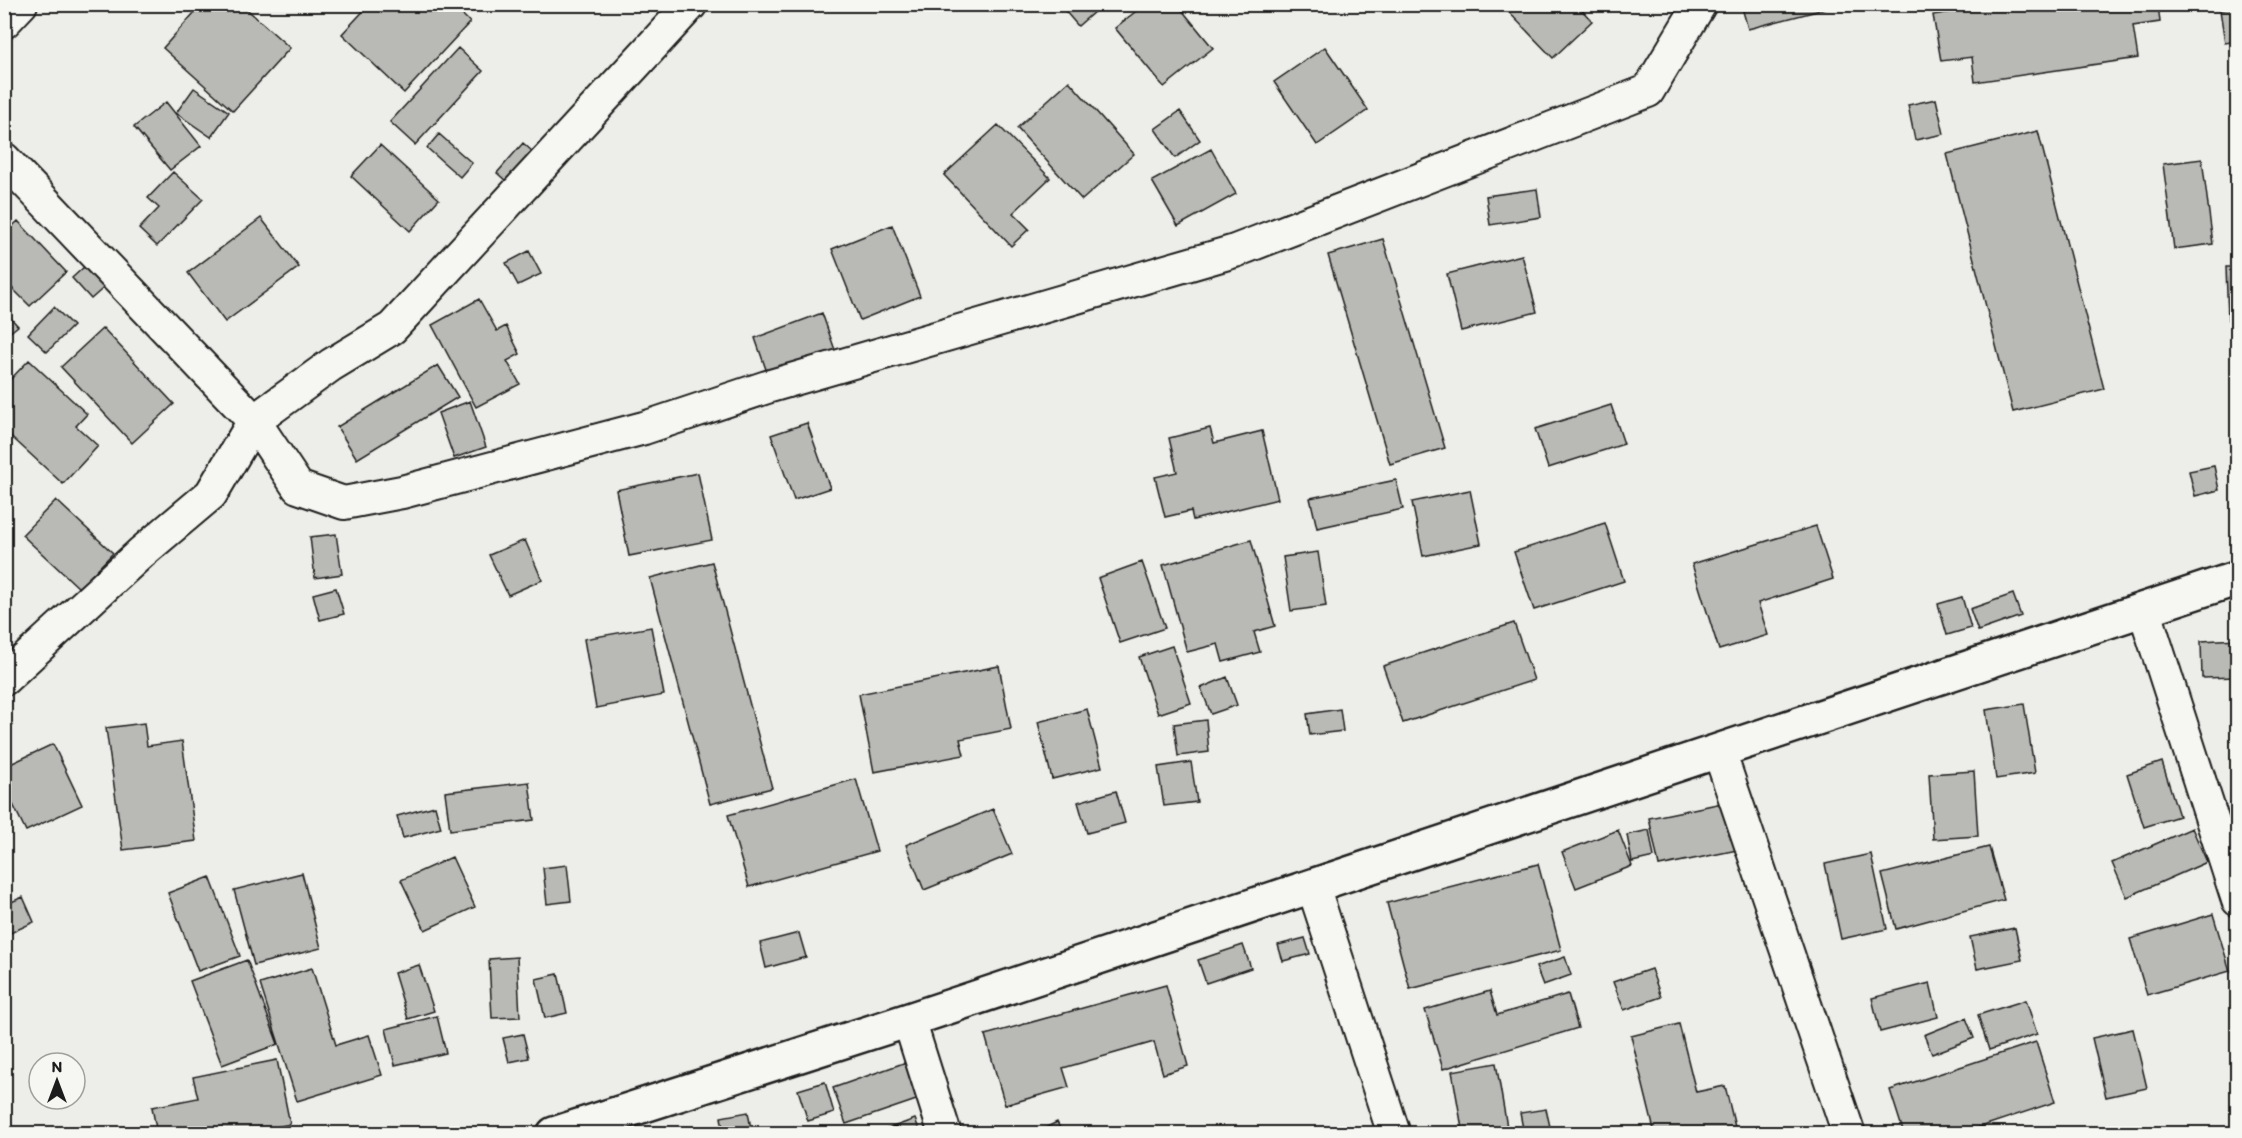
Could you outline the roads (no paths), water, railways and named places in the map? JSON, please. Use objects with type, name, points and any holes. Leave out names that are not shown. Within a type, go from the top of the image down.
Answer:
[{"type":"main road","points":[[554,1134],[909,1020],[2238,578]]},
{"type":"street","points":[[4,22],[21,4]]},
{"type":"street","points":[[4,679],[141,554],[211,494],[254,421],[331,365],[392,328],[691,4]]},
{"type":"street","points":[[4,159],[254,421],[298,487],[344,503],[402,492],[644,428],[768,387],[1235,250],[1648,91],[1700,4]]},
{"type":"street","points":[[2144,609],[2238,900]]},
{"type":"street","points":[[1719,751],[1849,1134]]},
{"type":"street","points":[[1313,886],[1394,1134]]},
{"type":"street","points":[[909,1020],[945,1134]]}]
